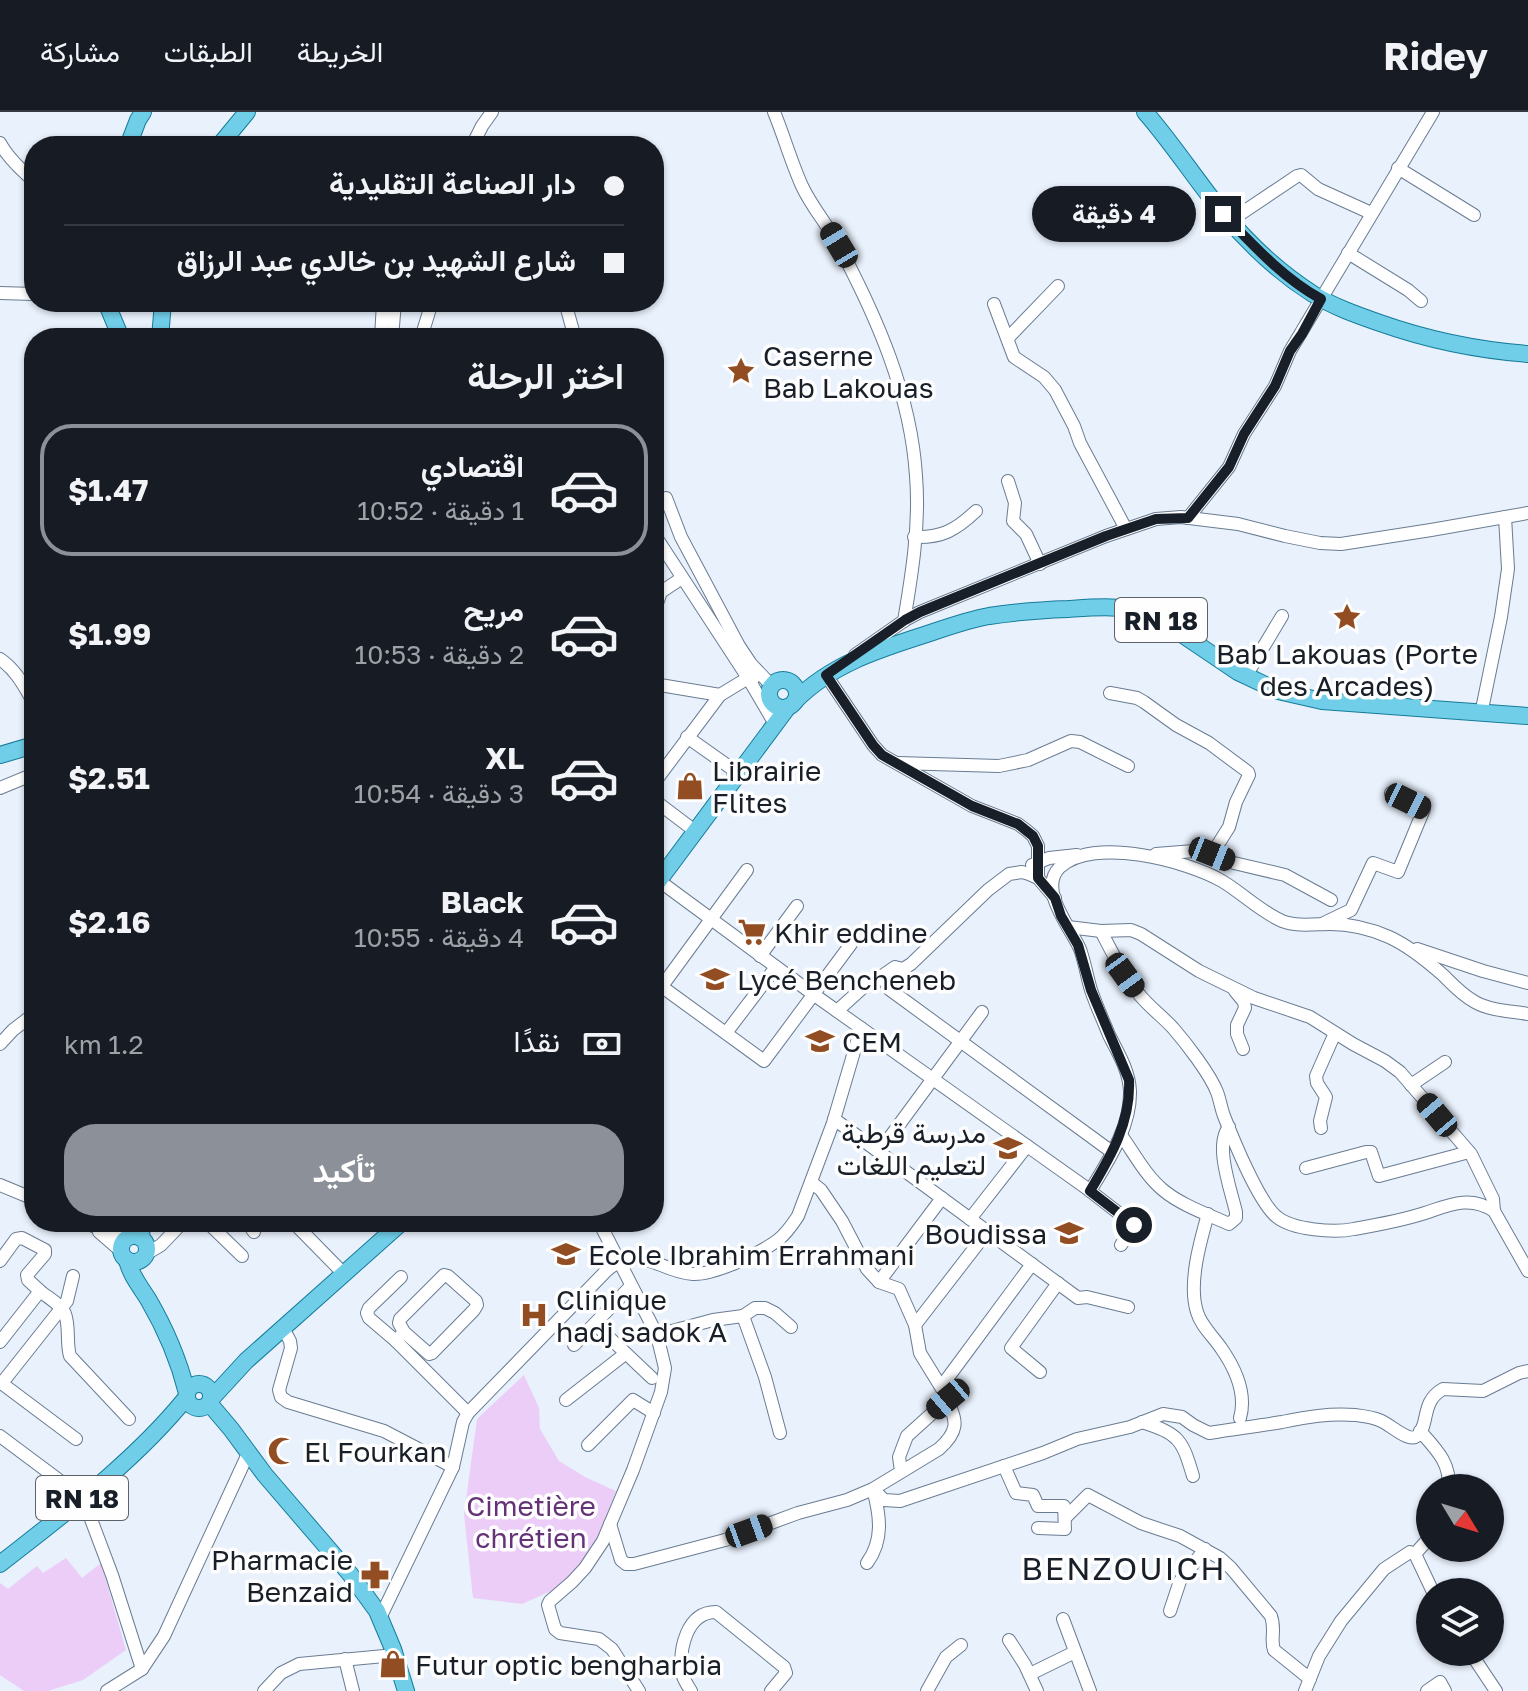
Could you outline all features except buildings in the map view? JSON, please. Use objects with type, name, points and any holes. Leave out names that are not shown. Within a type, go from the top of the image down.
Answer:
[{"type":"main road","points":[[132,136],[143,112]]},
{"type":"main road","points":[[227,136],[247,112]]},
{"type":"main road","points":[[1145,112],[1230,221],[1281,271],[1321,299],[1361,317],[1422,337],[1488,351],[1528,354]]},
{"type":"main road","name":"RN 18","points":[[664,872],[775,724],[810,686],[868,654],[963,622],[1023,611],[1105,606],[1144,611],[1246,676],[1278,691],[1322,701],[1528,716]]},
{"type":"main road","points":[[778,682],[793,684],[797,692],[791,704],[779,708],[771,702],[768,694],[778,682],[826,675]]},
{"type":"main road","points":[[0,755],[24,748]]},
{"type":"main road","name":"RN 18","points":[[0,1564],[83,1498],[198,1397],[246,1361],[391,1232]]},
{"type":"main road","points":[[134,1243],[132,1276],[148,1300],[175,1354],[189,1370],[198,1397],[350,1574],[377,1611],[406,1691]]},
{"type":"street","points":[[477,136],[492,112]]},
{"type":"street","points":[[774,112],[803,188],[839,245],[890,357],[905,410],[913,446],[917,504],[904,621]]},
{"type":"street","points":[[1188,518],[1229,467],[1244,434],[1275,386],[1290,351],[1433,112]]},
{"type":"street","points":[[0,143],[24,173]]},
{"type":"street","points":[[1398,168],[1474,215]]},
{"type":"street","points":[[1230,221],[1301,175],[1318,189],[1371,213]]},
{"type":"street","points":[[1348,253],[1421,301]]},
{"type":"street","points":[[1008,338],[1058,286]]},
{"type":"street","points":[[0,293],[24,294]]},
{"type":"street","points":[[994,304],[1014,357],[1050,382],[1126,529]]},
{"type":"street","points":[[1008,481],[1015,503],[1013,521],[1026,534],[1040,564]]},
{"type":"street","points":[[666,498],[681,537],[739,646],[751,664],[778,682]]},
{"type":"street","points":[[914,537],[940,536],[976,511]]},
{"type":"street","points":[[1038,878],[1038,846],[1033,836],[1018,824],[972,806],[882,755],[826,675],[920,612],[1156,519],[1188,518],[1238,524],[1320,543],[1341,544],[1528,513]]},
{"type":"street","points":[[1481,714],[1508,569],[1505,517]]},
{"type":"street","points":[[664,550],[775,724]]},
{"type":"street","points":[[664,587],[682,578]]},
{"type":"street","points":[[1246,676],[1282,616]]},
{"type":"street","points":[[0,659],[10,665],[24,686]]},
{"type":"street","points":[[664,769],[720,695],[748,678],[778,682]]},
{"type":"street","points":[[664,686],[720,695]]},
{"type":"street","points":[[1110,693],[1144,702],[1248,772],[1229,827],[1212,854]]},
{"type":"street","points":[[687,737],[738,773]]},
{"type":"street","points":[[897,763],[999,766],[1028,760],[1076,741],[1128,766]]},
{"type":"street","points":[[0,788],[24,778]]},
{"type":"street","points":[[1320,924],[1351,910],[1373,863],[1398,872],[1424,809],[1391,793]]},
{"type":"street","points":[[664,808],[695,831]]},
{"type":"street","points":[[837,1011],[869,982],[895,967],[903,969],[911,964],[988,890],[1009,874],[1049,858],[1096,853],[1148,855],[1194,851],[1285,875],[1331,900]]},
{"type":"street","points":[[1090,1191],[1121,1135],[1130,1095],[1129,1080],[1091,990],[1078,945],[1057,906],[1053,881],[1062,865],[1096,853]]},
{"type":"street","points":[[1148,855],[1219,879],[1283,921],[1300,925],[1356,926],[1387,936],[1416,952],[1477,1004],[1528,1014]]},
{"type":"street","points":[[664,978],[747,870]]},
{"type":"street","points":[[1009,874],[1022,872],[1038,878],[1055,898]]},
{"type":"street","points":[[664,887],[1134,1225],[1121,1245]]},
{"type":"street","points":[[760,956],[797,906]]},
{"type":"street","points":[[1068,927],[1101,931],[1131,930],[1141,934],[1199,971],[1233,988],[1310,1017],[1400,1072],[1469,1152],[1493,1199],[1494,1211],[1528,1271]]},
{"type":"street","points":[[1101,931],[1137,992],[1173,1028],[1207,1074],[1262,1200],[1276,1217],[1330,1231],[1352,1230],[1460,1201],[1485,1205],[1494,1211]]},
{"type":"street","points":[[1401,943],[1528,983]]},
{"type":"street","points":[[664,993],[764,1061],[851,944]]},
{"type":"street","points":[[726,1033],[776,967]]},
{"type":"street","points":[[882,976],[889,989],[1112,1152]]},
{"type":"street","points":[[1233,988],[1245,1008],[1237,1025],[1243,1049]]},
{"type":"street","points":[[879,1152],[982,1012]]},
{"type":"street","points":[[0,1044],[24,1022]]},
{"type":"street","points":[[380,1618],[453,1467],[463,1422],[468,1413],[607,1270],[618,1260],[631,1257],[679,1271],[706,1273],[765,1249],[791,1228],[834,1119],[861,1028]]},
{"type":"street","points":[[1321,1128],[1326,1097],[1316,1076],[1335,1033]]},
{"type":"street","points":[[1411,1085],[1445,1062]]},
{"type":"street","points":[[834,1119],[1078,1298],[1087,1297],[1128,1307]]},
{"type":"street","points":[[1121,1135],[1163,1190],[1179,1201],[1229,1224],[1236,1218],[1222,1141],[1229,1127]]},
{"type":"street","points":[[970,1219],[1027,1146]]},
{"type":"street","points":[[1306,1168],[1371,1152],[1379,1176],[1469,1152]]},
{"type":"street","points":[[610,1524],[621,1560],[626,1564],[725,1540],[873,1489],[939,1449],[955,1430],[955,1418],[947,1398],[920,1353],[915,1325],[899,1289],[879,1282],[867,1269],[842,1221],[821,1190],[811,1182]]},
{"type":"street","points":[[0,1185],[24,1195]]},
{"type":"street","points":[[879,1282],[942,1198]]},
{"type":"street","points":[[1208,1214],[1194,1283],[1197,1313],[1235,1372],[1243,1398],[1240,1418]]},
{"type":"street","points":[[106,1232],[134,1243],[161,1245],[173,1232]]},
{"type":"street","points":[[217,1232],[242,1256]]},
{"type":"street","points":[[303,1232],[344,1274]]},
{"type":"street","points":[[604,1232],[657,1335],[665,1368],[661,1392],[633,1470],[594,1557],[548,1605],[555,1629],[566,1635],[599,1639],[606,1643],[639,1691]]},
{"type":"street","points":[[915,1325],[987,1232]]},
{"type":"street","points":[[0,1261],[16,1239],[22,1238],[43,1248],[45,1254],[27,1275],[28,1280],[65,1314],[70,1356],[129,1419]]},
{"type":"street","points":[[947,1398],[944,1383],[1032,1264]]},
{"type":"street","points":[[401,1277],[367,1313],[369,1318],[400,1336],[429,1354],[474,1310],[476,1301],[444,1275],[399,1323],[400,1336],[468,1413]]},
{"type":"street","points":[[73,1276],[70,1296],[1,1382],[76,1439]]},
{"type":"street","points":[[1040,1372],[1011,1348],[1058,1283]]},
{"type":"street","points":[[574,1345],[631,1286]]},
{"type":"street","points":[[0,1342],[40,1291]]},
{"type":"street","points":[[657,1335],[713,1320],[743,1316],[755,1308],[765,1308],[775,1313],[791,1327]]},
{"type":"street","points":[[743,1316],[765,1377],[780,1433]]},
{"type":"street","points":[[595,1324],[652,1378]]},
{"type":"street","points":[[283,1328],[291,1348],[279,1390],[281,1397],[288,1402],[384,1431],[453,1467]]},
{"type":"street","points":[[566,1400],[625,1354]]},
{"type":"street","points":[[873,1489],[884,1500],[900,1501],[1077,1439],[1130,1427],[1163,1414],[1182,1417],[1209,1433],[1336,1414],[1379,1419],[1412,1438],[1420,1431],[1430,1401],[1443,1389],[1483,1391],[1528,1371]]},
{"type":"street","points":[[901,1471],[899,1457],[907,1436],[947,1398]]},
{"type":"street","points":[[588,1445],[633,1400],[654,1413]]},
{"type":"street","points":[[1142,1422],[1178,1438],[1193,1476]]},
{"type":"street","points":[[1420,1431],[1439,1453],[1448,1474]]},
{"type":"street","points":[[0,1436],[83,1498],[142,1669]]},
{"type":"street","points":[[107,1691],[142,1669],[164,1636],[253,1462]]},
{"type":"street","points":[[1004,1466],[1016,1493],[1033,1495],[1038,1506],[1064,1506],[1065,1529],[1038,1528]]},
{"type":"street","points":[[867,1563],[877,1547],[879,1509],[873,1489]]},
{"type":"street","points":[[1065,1518],[1088,1495],[1141,1523],[1180,1536],[1220,1558],[1271,1616],[1274,1650],[1307,1685],[1328,1639],[1384,1569],[1410,1552],[1415,1554],[1426,1578]]},
{"type":"street","points":[[1170,1611],[1180,1581],[1205,1549]]},
{"type":"street","points":[[691,1691],[682,1676],[684,1637],[693,1623],[710,1612],[716,1612],[784,1667],[786,1673],[771,1691]]},
{"type":"street","points":[[1063,1619],[1090,1691]]},
{"type":"street","points":[[1009,1640],[1037,1691]]},
{"type":"street","points":[[927,1691],[946,1657],[961,1645]]},
{"type":"street","points":[[1030,1674],[1075,1652]]},
{"type":"street","points":[[264,1691],[281,1673],[299,1664],[395,1655]]},
{"type":"street","points":[[345,1659],[353,1691]]},
{"type":"street","points":[[1479,1666],[1496,1691]]},
{"type":"street","points":[[1427,1691],[1440,1682],[1445,1691]]},
{"type":"green space","name":"Cimetière chrétien","points":[[524,1375],[539,1408],[540,1429],[559,1461],[616,1491],[594,1548],[560,1587],[522,1604],[473,1598],[464,1514],[477,1419]]},
{"type":"green space","points":[[66,1558],[82,1578],[101,1563],[126,1650],[83,1680],[48,1691],[24,1691],[0,1675],[0,1583],[8,1589],[37,1566],[43,1573]]},
{"type":"place","name":"Caserne Bab Lakouas","points":[[741,371]]},
{"type":"place","name":"Bab Lakouas (Porte des Arcades)","points":[[1347,617]]},
{"type":"place","name":"Librairie Flites","points":[[690,786]]},
{"type":"place","name":"Khir eddine","points":[[752,932]]},
{"type":"place","name":"Lycé Bencheneb","points":[[715,979]]},
{"type":"place","name":"CEM","points":[[820,1041]]},
{"type":"place","name":"مدرسة قرطبة لتعليم اللغات","points":[[1008,1148]]},
{"type":"place","name":"Boudissa","points":[[1069,1233]]},
{"type":"place","name":"Ecole Ibrahim Errahmani","points":[[566,1254]]},
{"type":"place","name":"Clinique hadj sadok A","points":[[534,1315]]},
{"type":"place","name":"El Fourkan","points":[[282,1451]]},
{"type":"place","name":"Pharmacie Benzaid","points":[[375,1575]]},
{"type":"place","name":"Futur optic bengharbia","points":[[393,1664]]},
{"type":"district","name":"BENZOUICH","points":[[1124,1568]]},
{"type":"route","points":[[1134,1225],[1090,1191],[1121,1135],[1130,1095],[1129,1080],[1091,990],[1078,945],[1061,916],[1055,898],[1038,878],[1038,846],[1033,836],[1018,824],[972,806],[882,755],[826,675],[920,612],[1106,536],[1156,519],[1188,518],[1229,467],[1244,434],[1275,386],[1290,351],[1321,299],[1281,271],[1223,214]]}]
